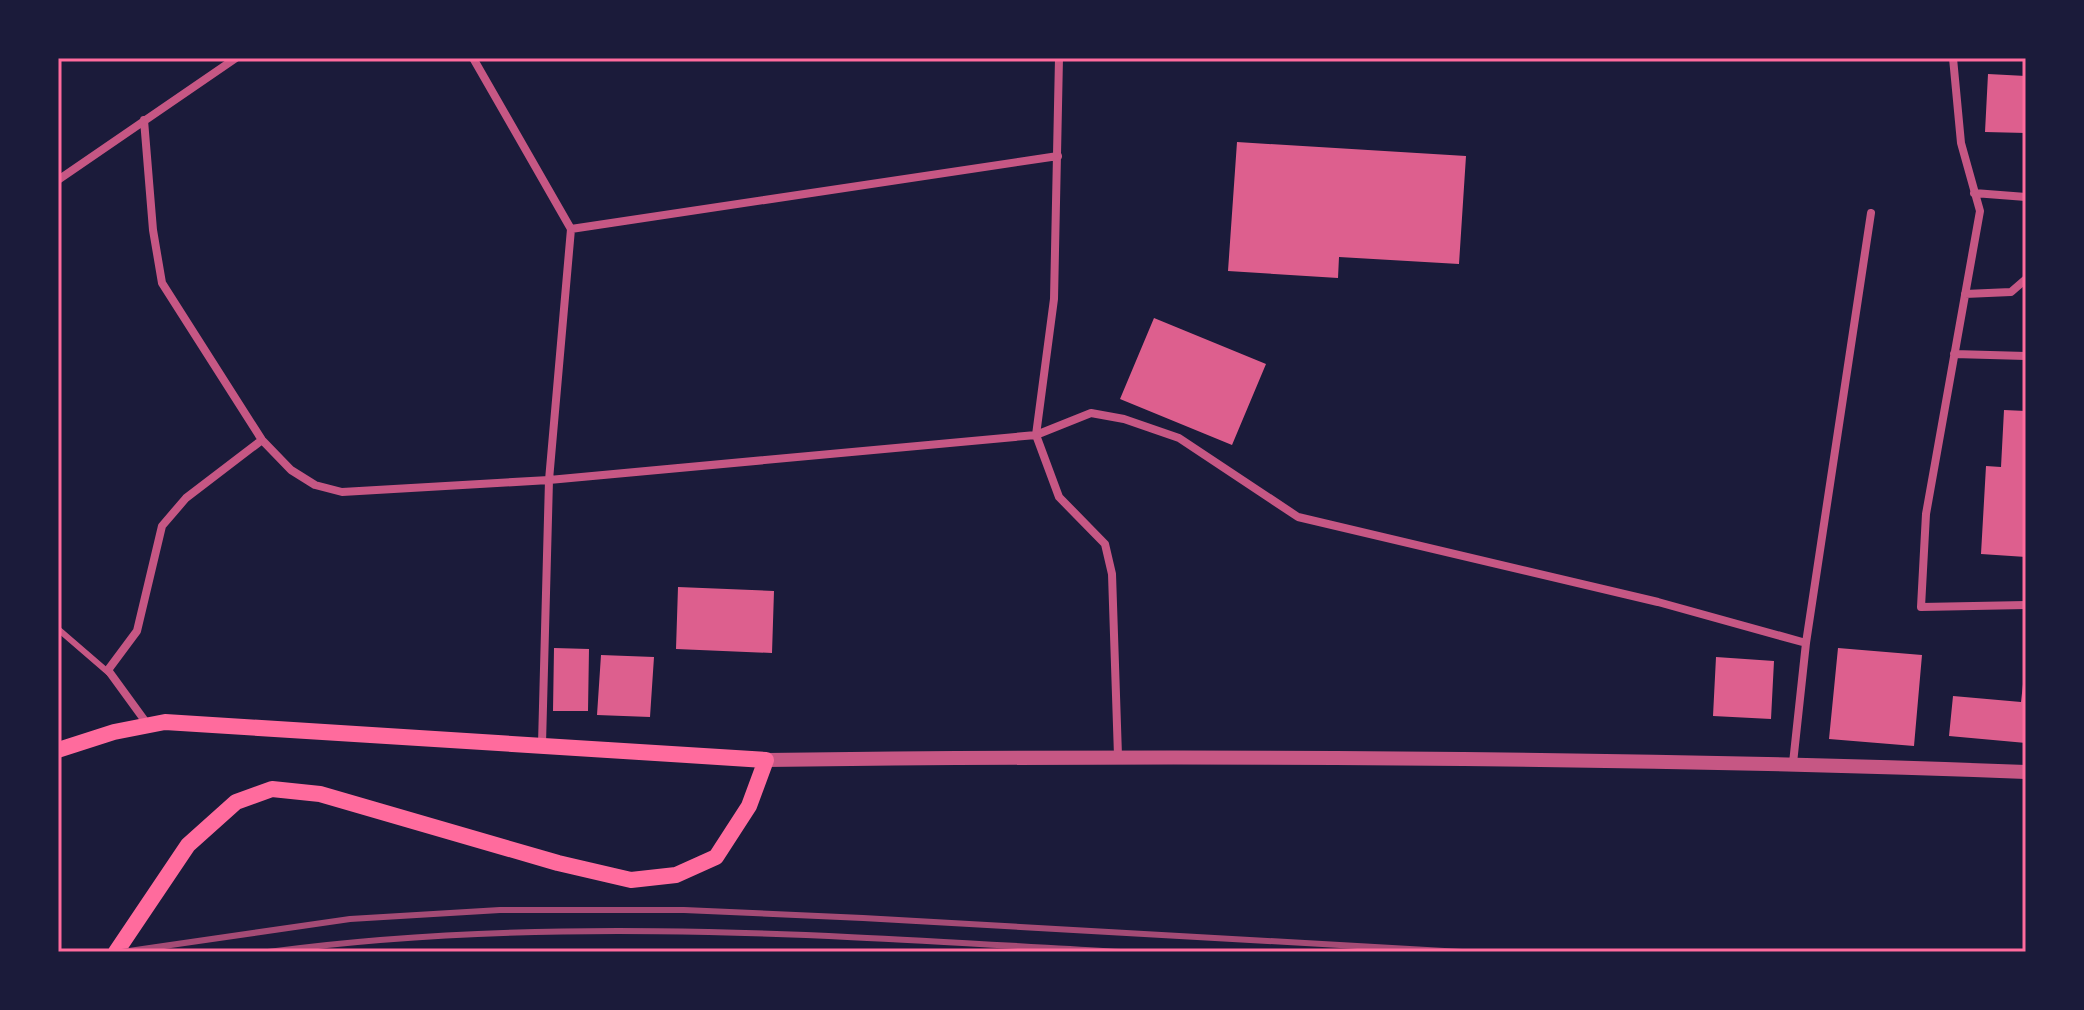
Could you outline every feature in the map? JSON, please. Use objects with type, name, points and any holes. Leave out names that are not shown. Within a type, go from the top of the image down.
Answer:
[{"type":"main road","points":[[58,750],[165,722],[238,724],[766,760],[749,806],[716,857],[676,875],[631,880],[558,863],[320,794],[272,789],[236,802],[188,845],[116,952]]},
{"type":"street","points":[[58,180],[236,58]]},
{"type":"street","points":[[473,58],[571,229],[549,480],[542,744]]},
{"type":"street","points":[[1059,58],[1054,299],[1036,435],[1059,497],[1105,544],[1112,574],[1118,756]]},
{"type":"street","points":[[1953,58],[1961,143],[1980,211],[1926,514],[1921,607],[2026,605]]},
{"type":"street","points":[[144,120],[153,230],[162,283],[262,440],[291,470],[315,485],[342,492],[549,480],[1036,435],[1091,413],[1124,419],[1179,438],[1298,517],[1658,602],[1806,643]]},
{"type":"street","points":[[571,229],[1058,156]]},
{"type":"street","points":[[1974,193],[2026,197]]},
{"type":"street","points":[[1793,763],[1806,643],[1871,213]]},
{"type":"street","points":[[1965,294],[2011,292],[2026,279]]},
{"type":"street","points":[[1954,354],[2026,356]]},
{"type":"street","points":[[148,725],[108,670],[137,631],[162,526],[186,498],[262,440]]},
{"type":"street","points":[[766,760],[1118,756],[1793,763],[2026,772]]},
{"type":"lane","points":[[58,629],[112,675]]},
{"type":"building","points":[[1988,74],[2026,76],[2026,133],[1985,132]]},
{"type":"building","points":[[1237,142],[1466,156],[1459,264],[1339,257],[1338,278],[1228,271]]},
{"type":"building","points":[[1154,318],[1266,364],[1232,445],[1120,399]]},
{"type":"building","points":[[2004,410],[2026,411],[2026,557],[1981,554],[1986,466],[2001,467]]},
{"type":"building","points":[[678,587],[774,591],[772,653],[676,649]]},
{"type":"building","points":[[554,648],[589,649],[588,711],[553,711]]},
{"type":"building","points":[[1838,648],[1922,655],[1914,746],[1829,739]]},
{"type":"building","points":[[601,655],[654,657],[650,717],[597,715]]},
{"type":"building","points":[[1716,657],[1774,661],[1771,719],[1713,716]]},
{"type":"building","points":[[2024,675],[2026,743],[1949,736],[1953,696],[2021,702]]},
{"type":"railway","points":[[122,952],[350,919],[500,910],[684,910],[1462,952]]},
{"type":"railway","points":[[268,952],[374,940],[587,931],[801,935],[1121,952]]}]
